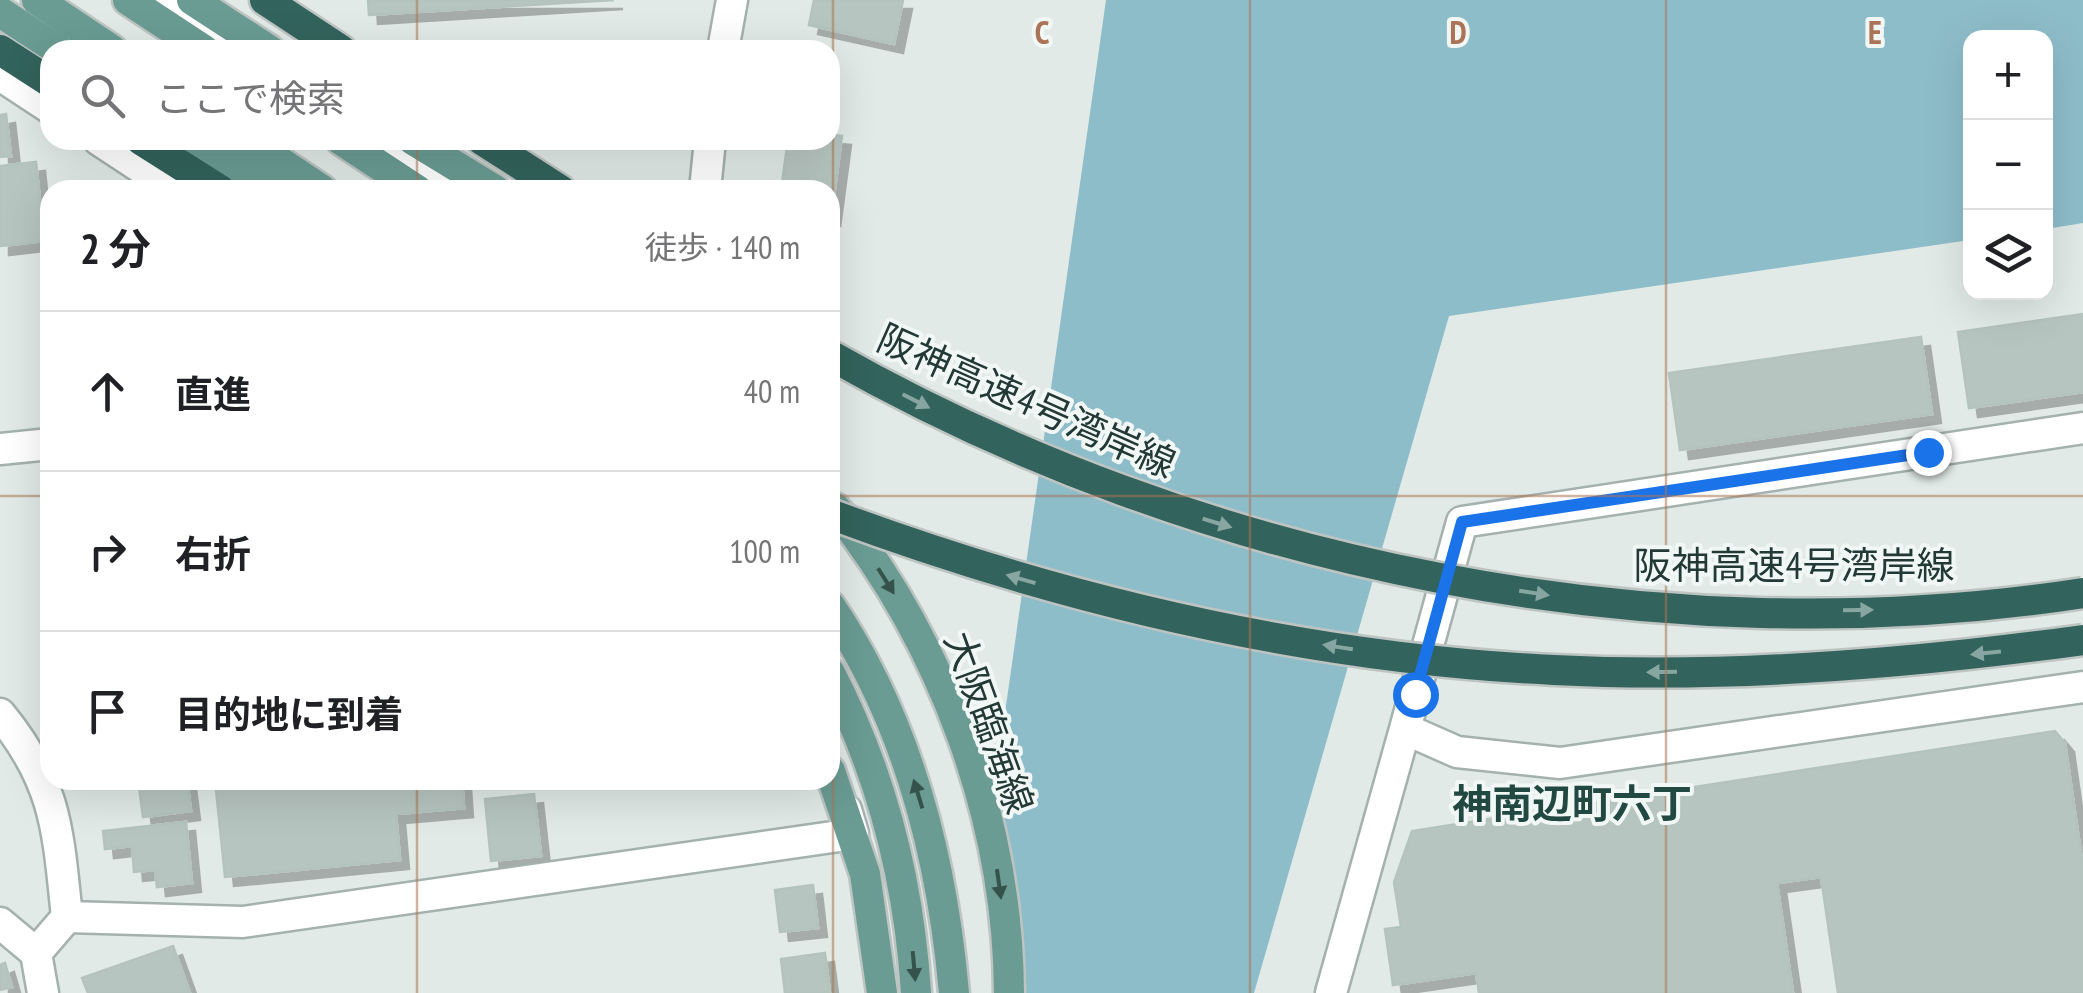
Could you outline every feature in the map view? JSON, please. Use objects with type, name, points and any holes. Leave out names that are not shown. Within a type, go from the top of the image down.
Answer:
[{"type":"highway","points":[[265,0],[326,40]]},
{"type":"highway","points":[[0,50],[40,76]]},
{"type":"highway","points":[[157,150],[204,180]]},
{"type":"highway","points":[[498,150],[544,180]]},
{"type":"highway","name":"阪神高速4号湾岸線","points":[[840,360],[990,436],[1142,498],[1220,524],[1421,575],[1640,608],[1759,612],[1918,608],[2083,593]]},
{"type":"highway","points":[[840,518],[983,568],[1152,612],[1279,638],[1474,664],[1632,672],[1785,668],[1991,653],[2083,640]]},
{"type":"main road","points":[[36,0],[97,40]]},
{"type":"main road","points":[[128,0],[189,40]]},
{"type":"main road","points":[[192,0],[254,40]]},
{"type":"main road","points":[[0,12],[43,40]]},
{"type":"main road","points":[[209,150],[255,180]]},
{"type":"main road","points":[[261,150],[307,180]]},
{"type":"main road","points":[[357,150],[402,180]]},
{"type":"main road","points":[[429,150],[478,180]]},
{"type":"main road","name":"大阪臨海線","points":[[840,517],[907,615],[966,748],[998,870],[1008,993]]},
{"type":"main road","points":[[840,624],[877,689],[908,763],[944,902],[954,993]]},
{"type":"main road","points":[[840,696],[882,799],[907,906],[916,993]]},
{"type":"main road","points":[[837,790],[873,912],[882,993]]},
{"type":"street","points":[[162,0],[225,40]]},
{"type":"street","points":[[725,40],[732,0]]},
{"type":"street","points":[[0,75],[40,101]]},
{"type":"street","points":[[114,150],[160,180]]},
{"type":"street","points":[[400,150],[450,180]]},
{"type":"street","points":[[707,180],[709,150]]},
{"type":"street","points":[[1331,993],[1462,522],[2083,428]]},
{"type":"street","points":[[0,449],[40,445]]},
{"type":"street","points":[[1406,729],[1457,752],[1560,763],[2083,687]]},
{"type":"street","points":[[0,714],[40,768]]},
{"type":"street","points":[[36,953],[67,918],[54,811],[47,790]]},
{"type":"street","points":[[67,918],[243,922],[853,834],[840,790]]},
{"type":"street","points":[[0,923],[36,953],[43,993]]},
{"type":"water","points":[[1106,0],[2083,0],[2083,223],[2053,228],[2053,30],[1963,30],[1963,241],[1449,316],[1254,993],[997,993],[986,847]]},
{"type":"building","points":[[368,0],[614,0],[369,15]]},
{"type":"building","points":[[814,0],[903,0],[894,44],[809,25]]},
{"type":"building","points":[[6,114],[11,156],[0,157],[0,115]]},
{"type":"building","points":[[842,136],[836,180],[782,180],[787,150],[840,150]]},
{"type":"building","points":[[36,162],[40,241],[0,246],[0,166]]},
{"type":"building","points":[[2083,314],[2083,392],[1969,408],[1958,332]]},
{"type":"building","points":[[1921,337],[1932,414],[1680,450],[1669,373]]},
{"type":"building","points":[[2055,731],[2065,743],[2083,868],[2083,993],[1838,993],[1821,877],[1777,883],[1793,993],[1479,993],[1476,973],[1393,985],[1385,929],[1401,927],[1394,882],[1412,831]]},
{"type":"building","points":[[139,790],[188,790],[191,811],[143,817]]},
{"type":"building","points":[[216,790],[463,790],[464,808],[396,814],[400,860],[225,877]]},
{"type":"building","points":[[534,794],[541,856],[491,861],[485,799]]},
{"type":"building","points":[[186,822],[192,883],[157,887],[155,870],[134,872],[132,846],[105,849],[103,831]]},
{"type":"building","points":[[813,885],[818,928],[780,932],[775,890]]},
{"type":"building","points":[[173,946],[190,993],[88,993],[82,978]]},
{"type":"building","points":[[825,953],[830,993],[785,993],[781,959]]},
{"type":"building","points":[[5,963],[12,987],[0,990],[0,965]]},
{"type":"district","name":"神南辺町六丁","points":[[1572,803]]},
{"type":"route","points":[[1415,694],[1462,522],[1928,452]]}]
